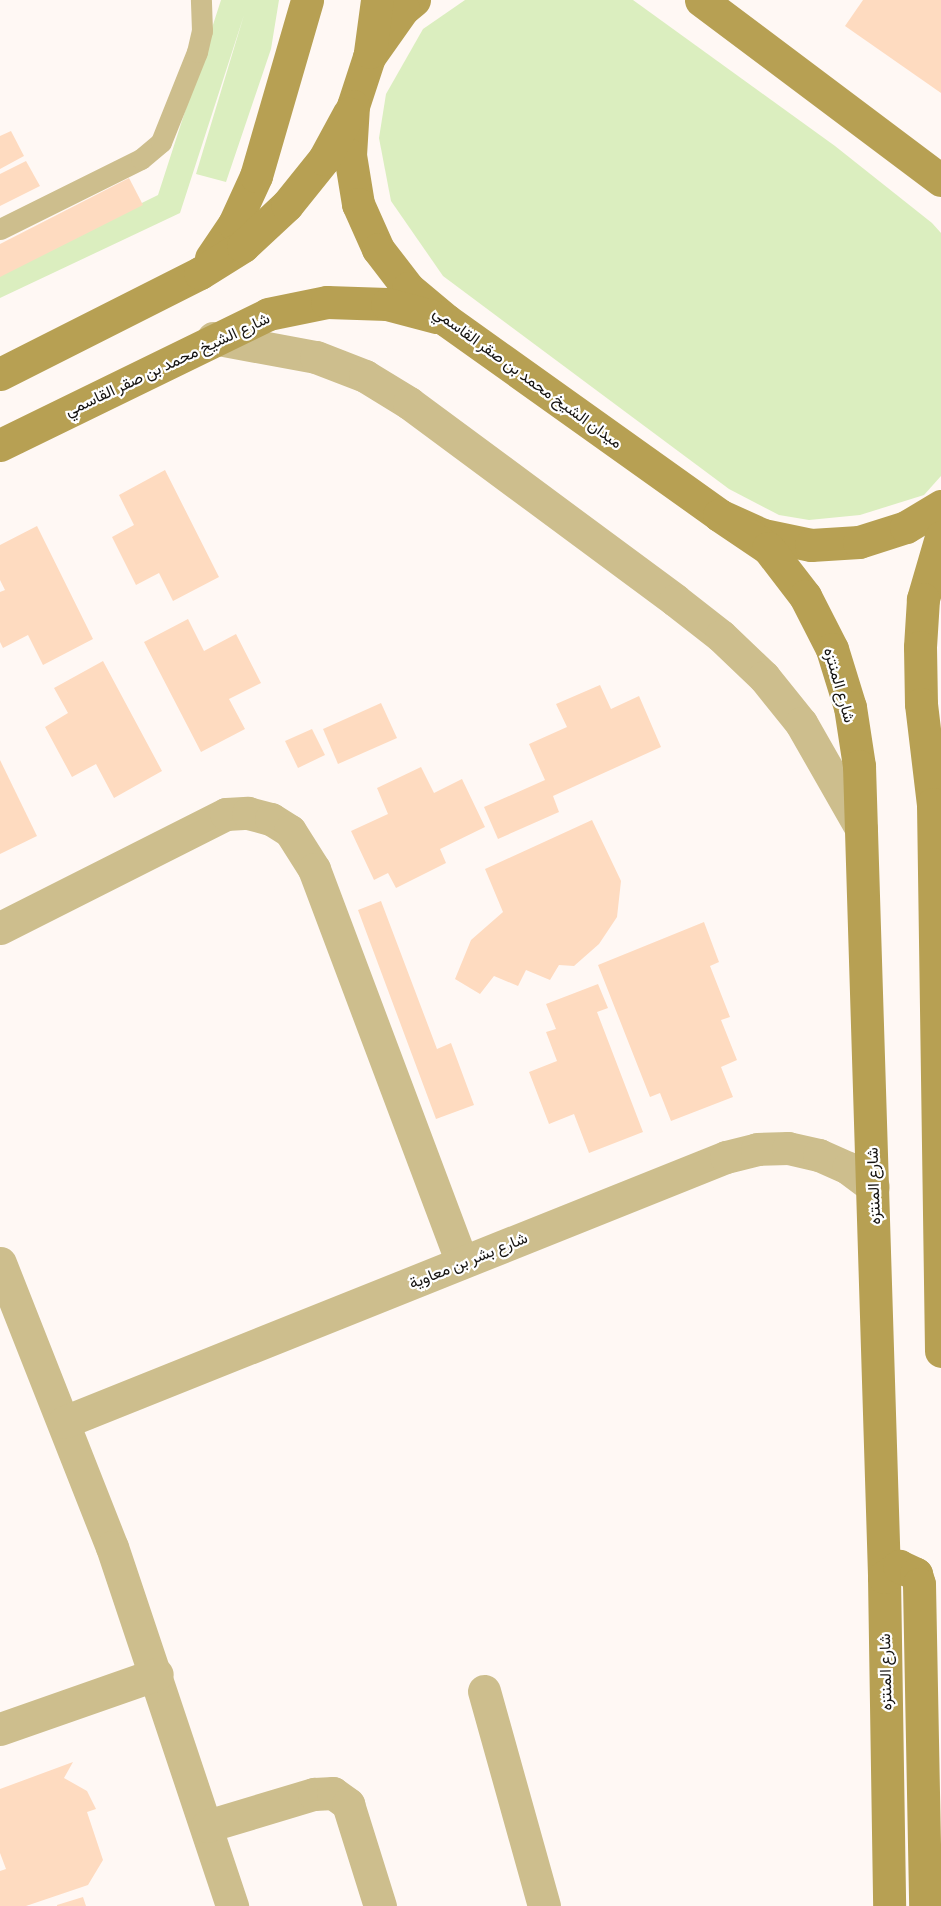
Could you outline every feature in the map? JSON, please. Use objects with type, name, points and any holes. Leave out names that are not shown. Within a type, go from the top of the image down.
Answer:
[{"type":"main road","points":[[200,273],[234,224],[256,176],[307,0]]},
{"type":"main road","points":[[369,57],[377,0]]},
{"type":"main road","name":"ميدان الشيخ محمد بن صقر القاسمي","points":[[414,0],[369,57],[353,106],[350,155],[358,204],[378,249],[408,288],[446,320],[719,515],[763,536],[811,545],[859,542],[906,527],[941,506]]},
{"type":"main road","points":[[701,0],[941,180]]},
{"type":"main road","points":[[0,374],[200,273],[243,246],[287,206],[324,159],[353,106]]},
{"type":"main road","name":"شارع الشيخ محمد بن صقر القاسمي","points":[[0,445],[213,338],[267,314],[327,302],[387,304],[446,320]]},
{"type":"main road","name":"شارع المنتزه","points":[[719,515],[768,548],[805,596],[832,649],[850,707],[861,828],[873,1187],[884,1577],[889,1906]]},
{"type":"main road","points":[[941,537],[923,598],[920,647],[921,704],[937,808],[941,1351]]},
{"type":"main road","points":[[884,1577],[899,1566],[916,1574],[919,1584],[925,1906]]},
{"type":"street","points":[[213,338],[316,357],[365,376],[409,403],[675,600],[764,677],[801,723],[861,828]]},
{"type":"street","points":[[0,928],[226,814],[248,813],[271,819],[290,831],[314,869],[462,1262]]},
{"type":"street","name":"شارع بشر بن معاوية","points":[[64,1422],[726,1157],[757,1149],[788,1148],[819,1155],[848,1168],[873,1187]]},
{"type":"street","points":[[0,1263],[64,1422],[157,1674],[207,1826],[227,1904]]},
{"type":"street","points":[[0,1729],[157,1674]]},
{"type":"street","points":[[484,1691],[544,1906]]},
{"type":"street","points":[[207,1826],[323,1791],[333,1793],[348,1804],[380,1906]]},
{"type":"lane","points":[[0,229],[141,159],[161,142],[197,52],[202,31],[201,0]]},
{"type":"green space","points":[[221,0],[279,0],[271,49],[226,182],[196,174],[244,15],[180,213],[0,298],[0,273],[158,195]]},
{"type":"green space","points":[[465,0],[633,0],[835,146],[932,223],[941,233],[941,476],[924,495],[860,515],[809,520],[779,515],[729,489],[443,276],[391,201],[379,138],[386,94],[423,29]]},
{"type":"building","points":[[863,0],[941,0],[941,93],[845,26]]},
{"type":"building","points":[[11,131],[24,156],[0,169],[0,136]]},
{"type":"building","points":[[26,161],[40,186],[0,206],[0,174]]},
{"type":"building","points":[[129,178],[143,205],[0,277],[0,244]]},
{"type":"building","points":[[165,470],[219,577],[173,601],[159,573],[136,585],[112,537],[134,525],[119,495]]},
{"type":"building","points":[[37,526],[93,639],[43,665],[28,635],[3,648],[0,642],[0,592],[5,590],[0,580],[0,545]]},
{"type":"building","points":[[188,619],[204,651],[236,634],[261,683],[229,699],[245,729],[201,752],[144,642]]},
{"type":"building","points":[[103,661],[162,771],[114,798],[96,764],[72,777],[45,727],[68,713],[54,688]]},
{"type":"building","points":[[600,685],[611,709],[639,696],[661,747],[553,796],[559,812],[498,839],[484,807],[545,780],[529,744],[567,727],[556,704]]},
{"type":"building","points":[[381,703],[397,738],[338,764],[323,729]]},
{"type":"building","points":[[312,729],[325,755],[298,768],[285,741]]},
{"type":"building","points":[[0,760],[37,836],[0,854]]},
{"type":"building","points":[[421,767],[434,793],[462,779],[485,827],[440,849],[446,863],[396,888],[388,873],[374,880],[351,831],[388,814],[377,788]]},
{"type":"building","points":[[592,820],[621,881],[617,917],[599,944],[574,966],[559,965],[550,980],[526,970],[518,986],[494,976],[480,994],[455,979],[471,940],[503,912],[485,869]]},
{"type":"building","points":[[381,901],[437,1049],[451,1043],[474,1105],[436,1119],[358,910]]},
{"type":"building","points":[[704,922],[719,962],[710,966],[730,1017],[721,1020],[737,1060],[721,1067],[733,1097],[671,1121],[660,1093],[650,1097],[598,965]]},
{"type":"building","points":[[598,984],[608,1008],[597,1012],[643,1132],[589,1153],[574,1114],[549,1124],[529,1072],[557,1061],[546,1032],[556,1029],[546,1004]]},
{"type":"building","points":[[73,1762],[64,1778],[87,1791],[96,1809],[87,1812],[103,1860],[88,1885],[26,1906],[0,1906],[0,1871],[6,1869],[0,1853],[0,1789]]},
{"type":"building","points":[[83,1897],[86,1906],[57,1906],[57,1905]]}]
